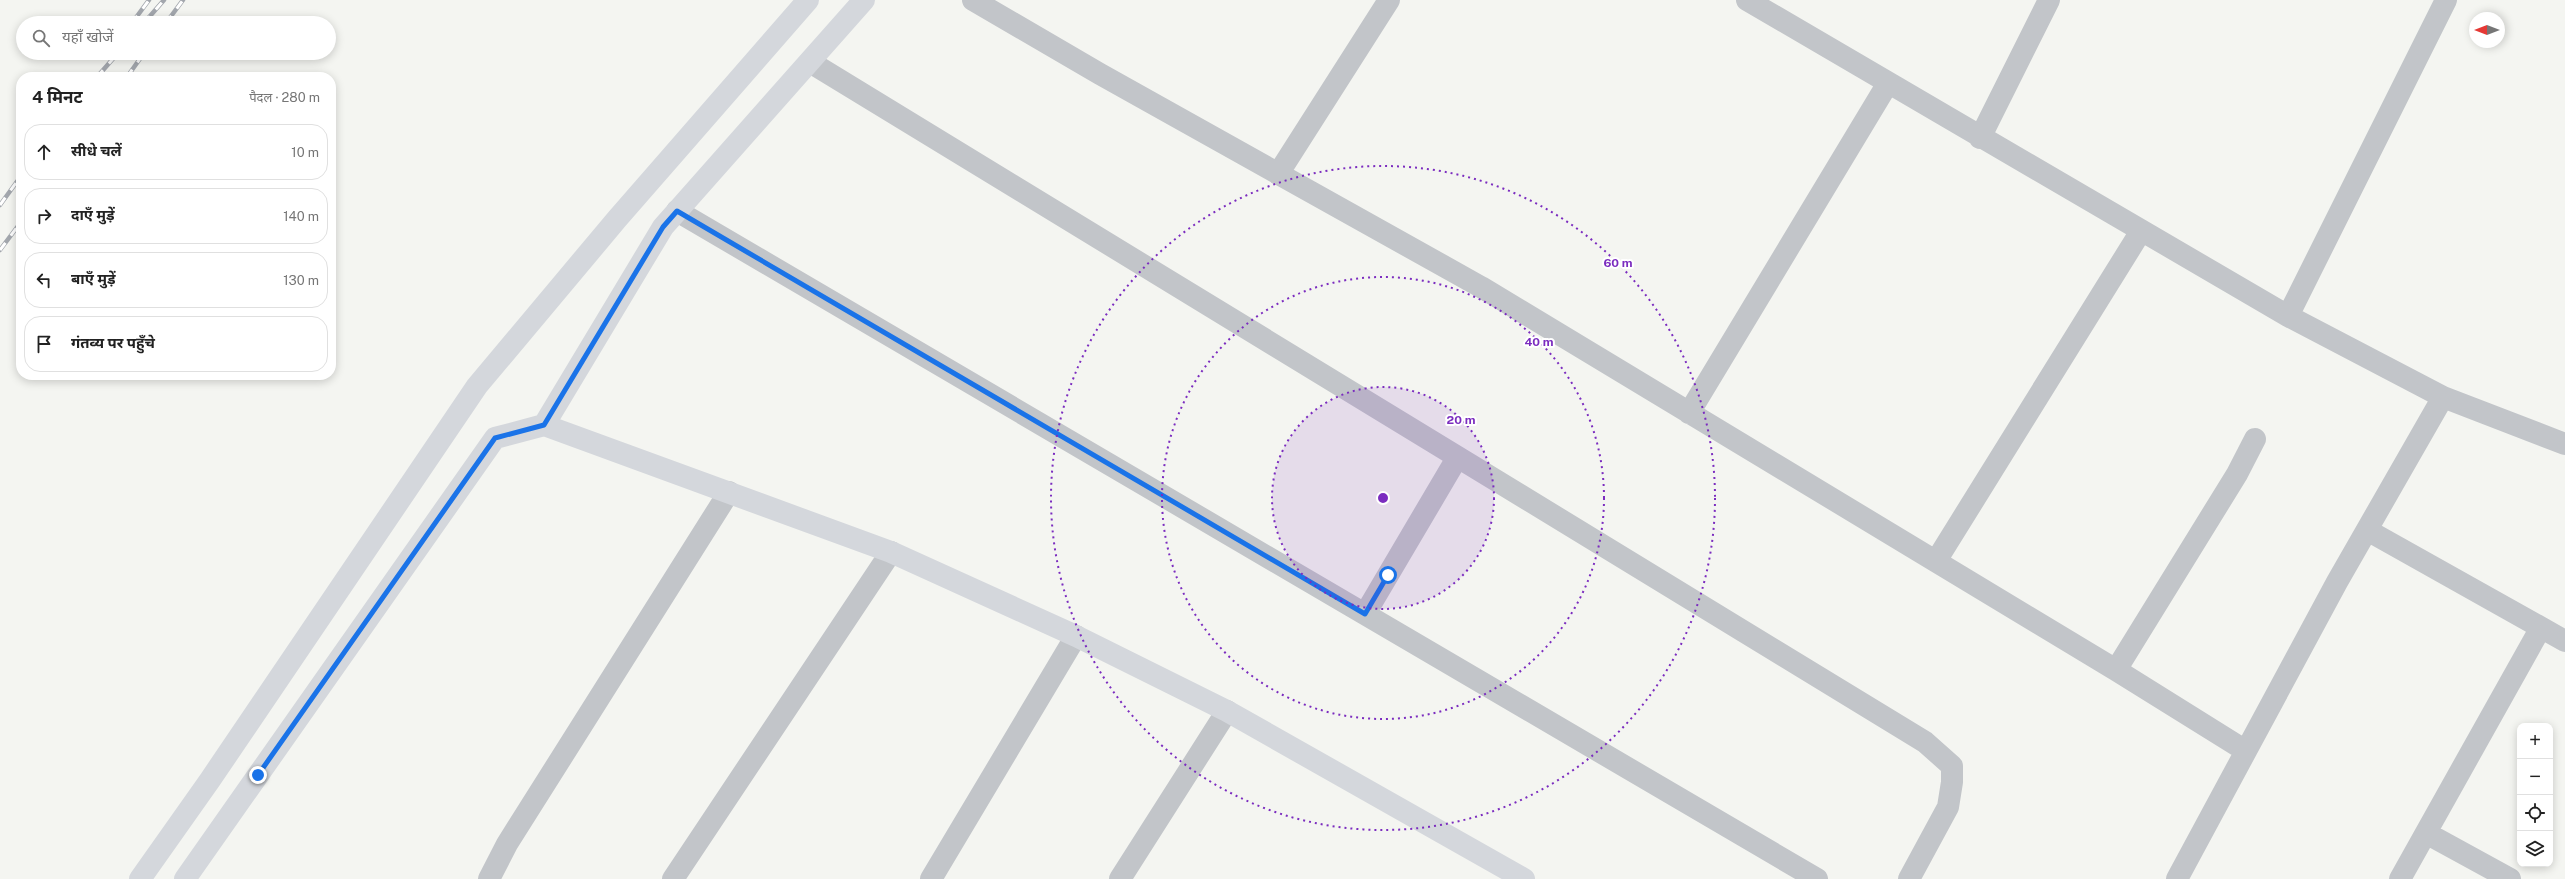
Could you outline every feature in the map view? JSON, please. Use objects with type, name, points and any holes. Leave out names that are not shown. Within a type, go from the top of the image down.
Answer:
[{"type":"street","points":[[140,879],[210,780],[477,386],[617,219],[808,0]]},
{"type":"street","points":[[544,425],[663,227],[864,0]]},
{"type":"street","points":[[973,0],[1278,174],[1481,287],[2116,670],[2246,751]]},
{"type":"street","points":[[1278,174],[1389,0]]},
{"type":"street","points":[[1747,0],[1980,138],[2288,316],[2443,397],[2565,444]]},
{"type":"street","points":[[1980,138],[2049,0]]},
{"type":"street","points":[[2288,316],[2446,0]]},
{"type":"street","points":[[810,62],[1457,458],[1925,742],[1952,766],[1952,782],[1948,807],[1909,879]]},
{"type":"street","points":[[1689,413],[1888,83]]},
{"type":"street","points":[[677,211],[1816,879]]},
{"type":"street","points":[[1936,561],[2141,231]]},
{"type":"street","points":[[2177,879],[2367,530],[2443,397]]},
{"type":"street","points":[[185,879],[495,438],[544,425],[891,552],[1076,636],[1227,711],[1524,879]]},
{"type":"street","points":[[2116,670],[2237,474],[2255,439]]},
{"type":"street","points":[[1365,614],[1457,458]]},
{"type":"street","points":[[489,879],[512,838],[729,492]]},
{"type":"street","points":[[2367,530],[2565,641]]},
{"type":"street","points":[[673,879],[891,552]]},
{"type":"street","points":[[2400,879],[2540,628]]},
{"type":"street","points":[[931,879],[1076,636]]},
{"type":"street","points":[[1120,879],[1227,711]]},
{"type":"street","points":[[2426,833],[2510,879]]},
{"type":"railway","points":[[137,16],[149,0]]},
{"type":"railway","points":[[150,16],[164,0]]},
{"type":"railway","points":[[171,16],[183,0]]},
{"type":"railway","points":[[101,72],[112,60]]},
{"type":"railway","points":[[131,72],[139,60]]},
{"type":"railway","points":[[0,205],[16,183]]},
{"type":"railway","points":[[0,250],[16,229]]},
{"type":"route","points":[[258,775],[495,438],[544,425],[663,227],[677,211],[1365,614],[1388,575]]}]
